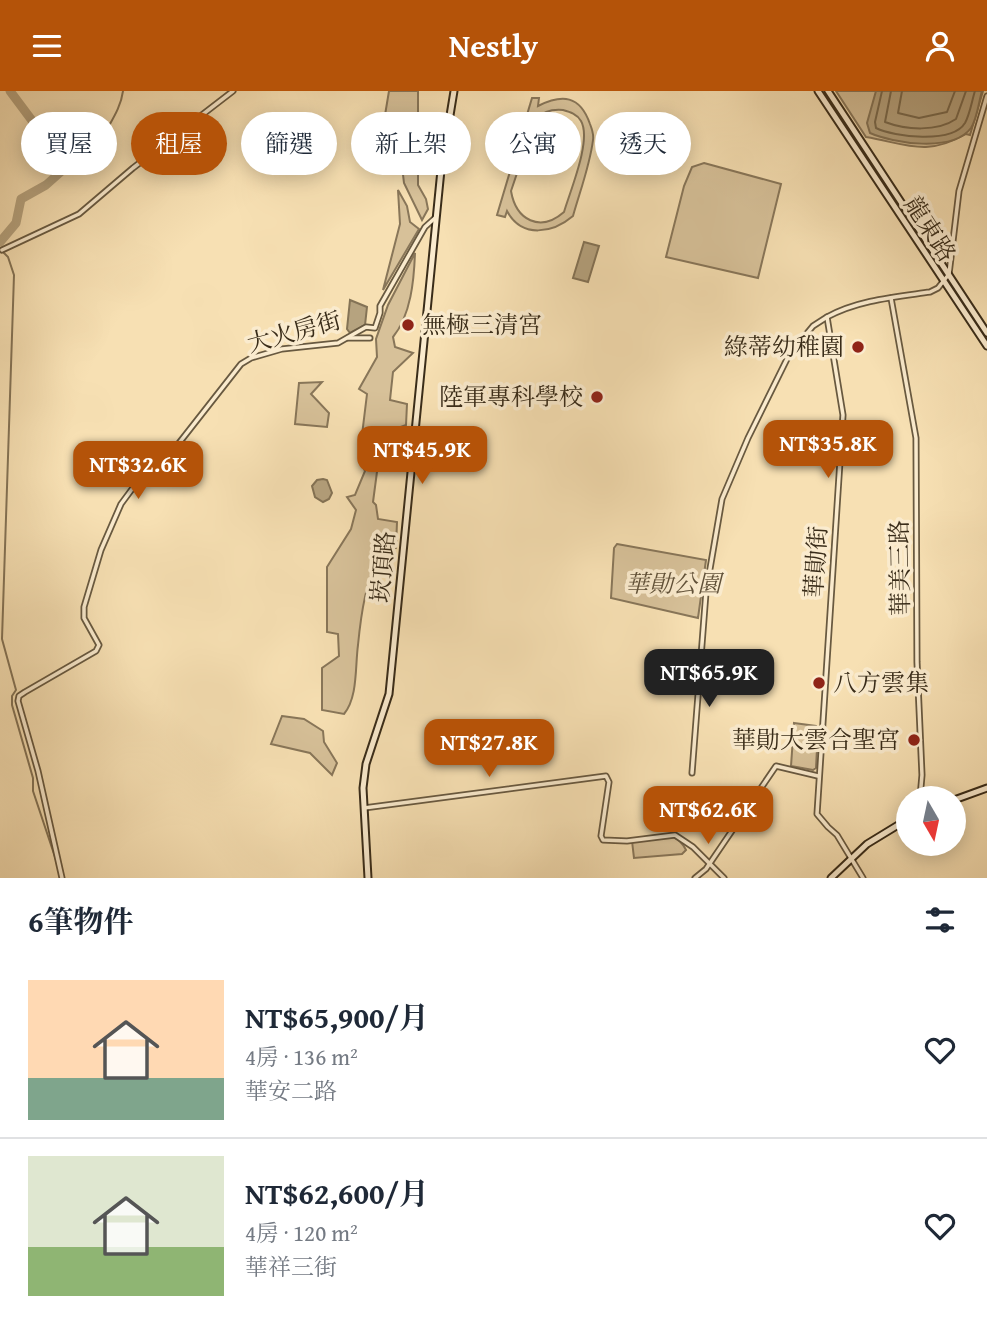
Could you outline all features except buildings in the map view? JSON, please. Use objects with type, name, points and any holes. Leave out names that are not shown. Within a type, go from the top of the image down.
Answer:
[{"type":"street","points":[[2,250],[79,214],[133,168],[233,91]]},
{"type":"street","name":"崁頂路","points":[[368,878],[364,808],[366,764],[388,694],[436,216],[454,91]]},
{"type":"street","name":"龍東路","points":[[818,91],[987,346]]},
{"type":"street","name":"龍東路","points":[[828,91],[987,333]]},
{"type":"street","points":[[692,773],[706,592],[722,499],[748,438],[789,355],[813,326],[842,309],[930,292],[938,288],[950,274],[959,191],[987,96]]},
{"type":"street","name":"大火房街","points":[[62,878],[38,771],[18,701],[19,696],[25,692],[96,651],[99,645],[84,618],[84,607],[101,550],[121,504],[133,486],[172,452],[241,364],[274,351],[338,343],[366,327],[374,328],[380,306],[425,227],[436,216]]},
{"type":"street","name":"華美三路","points":[[891,298],[916,438],[917,662],[921,786]]},
{"type":"street","name":"華勛街","points":[[827,317],[843,415],[817,814],[837,835],[863,878]]},
{"type":"street","points":[[348,338],[370,338]]},
{"type":"street","points":[[695,878],[709,863],[776,766],[818,776]]},
{"type":"street","points":[[364,808],[606,776],[609,778],[601,836],[603,840],[626,841],[675,835],[693,847],[724,878]]},
{"type":"street","points":[[966,796],[987,788]]},
{"type":"street","points":[[831,878],[867,844],[896,826]]},
{"type":"green space","points":[[389,91],[418,91],[418,112],[386,112]]},
{"type":"green space","points":[[836,91],[983,91],[970,135],[966,134],[939,145],[916,147],[866,137]]},
{"type":"green space","points":[[532,98],[539,98],[538,106],[562,99],[575,102],[586,114],[593,138],[573,216],[556,226],[538,230],[521,226],[507,211],[505,217],[497,215],[509,175],[516,175],[511,191],[524,216],[530,220],[546,222],[564,212],[576,175],[581,175],[584,130],[581,112],[528,112]]},
{"type":"green space","points":[[704,163],[781,184],[758,278],[666,257],[684,186],[691,175],[692,167]]},
{"type":"green space","points":[[403,175],[418,175],[418,185],[428,209],[422,220],[404,183]]},
{"type":"green space","points":[[398,190],[407,206],[410,222],[419,229],[383,290],[400,224]]},
{"type":"green space","points":[[415,253],[408,308],[393,337],[395,347],[413,353],[393,372],[390,400],[407,404],[406,425],[382,434],[373,502],[378,519],[397,522],[396,548],[382,550],[368,584],[354,690],[344,714],[322,710],[322,668],[339,656],[338,634],[327,632],[327,567],[351,529],[356,510],[347,497],[355,495],[365,471],[359,458],[368,446],[362,435],[367,394],[359,389],[377,357],[376,339],[388,305]]},
{"type":"green space","points":[[322,382],[311,394],[329,413],[327,427],[295,424],[299,383]]},
{"type":"green space","name":"華勛公園","points":[[617,544],[706,560],[698,618],[611,598],[614,548]]},
{"type":"green space","points":[[282,716],[304,719],[323,731],[324,742],[337,763],[332,775],[310,753],[271,744]]},
{"type":"green space","points":[[794,723],[816,726],[818,729],[816,768],[813,770],[791,766]]},
{"type":"green space","points":[[673,837],[681,842],[686,850],[682,854],[634,858],[632,841]]},
{"type":"water","points":[[876,91],[982,91],[973,124],[962,136],[950,141],[922,144],[870,133],[867,123]]},
{"type":"water","points":[[584,242],[599,246],[588,282],[573,278]]},
{"type":"water","points":[[350,300],[367,307],[365,325],[350,333],[347,329]]},
{"type":"water","points":[[317,480],[327,480],[332,493],[329,499],[323,502],[315,497],[312,486]]},
{"type":"waterway","points":[[0,242],[16,223],[21,199],[46,185],[64,169],[63,162],[10,91]]},
{"type":"waterway","points":[[116,112],[123,91]]},
{"type":"waterway","points":[[0,249],[8,257],[14,275],[2,639],[16,690],[12,696],[12,705],[33,778],[33,791],[56,860]]},
{"type":"place","name":"無極三清宮","points":[[408,325]]},
{"type":"place","name":"綠蒂幼稚園","points":[[858,347]]},
{"type":"place","name":"陸軍專科學校","points":[[597,397]]},
{"type":"place","name":"八方雲集","points":[[819,683]]},
{"type":"place","name":"華勛大雲合聖宮","points":[[914,740]]}]
